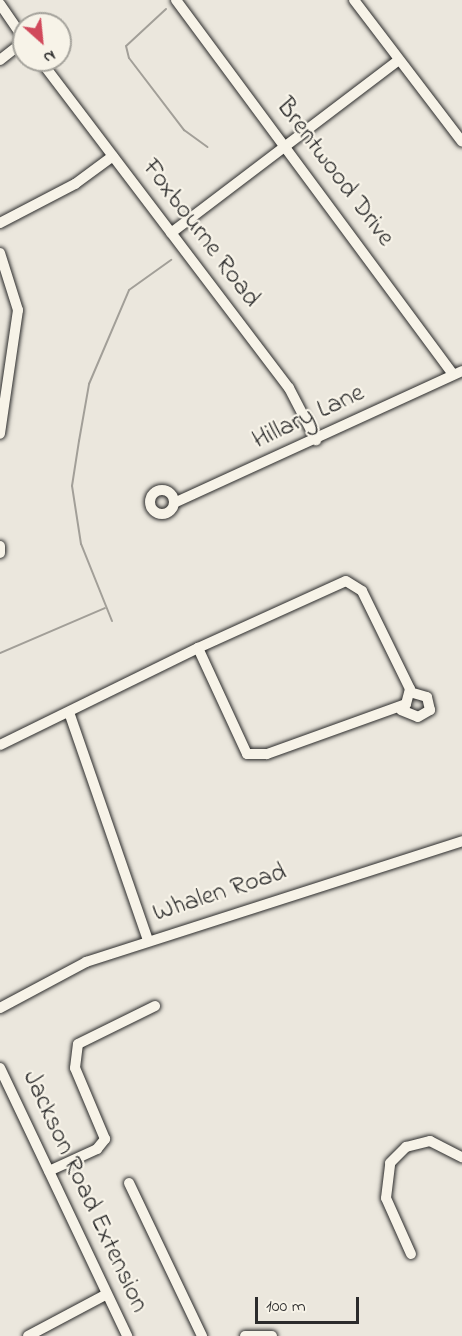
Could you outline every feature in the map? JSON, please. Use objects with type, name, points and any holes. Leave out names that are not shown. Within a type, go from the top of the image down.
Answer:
[{"type":"street","name":"Brentwood Drive","points":[[176,0],[457,373]]},
{"type":"street","points":[[354,0],[462,142]]},
{"type":"street","points":[[0,4],[12,22]]},
{"type":"street","points":[[0,60],[12,50]]},
{"type":"street","points":[[171,233],[399,60]]},
{"type":"street","name":"Foxbourne Road","points":[[49,72],[289,388],[316,440]]},
{"type":"street","points":[[0,223],[75,184],[113,156]]},
{"type":"street","points":[[0,253],[18,310],[0,434]]},
{"type":"street","name":"Hillary Lane","points":[[174,503],[316,440],[457,373]]},
{"type":"street","points":[[0,546],[0,554]]},
{"type":"street","points":[[0,745],[70,715],[198,648],[346,581],[362,591],[410,692],[427,697],[430,710],[418,717],[401,710],[267,754],[247,754],[238,744],[198,648]]},
{"type":"street","points":[[401,710],[410,692]]},
{"type":"street","points":[[70,715],[148,940]]},
{"type":"street","name":"Whalen Road","points":[[0,1008],[54,976],[148,940],[462,841]]},
{"type":"street","points":[[50,1171],[97,1149],[105,1139],[75,1068],[78,1044],[155,1006]]},
{"type":"street","name":"Jackson Road Extension","points":[[0,1068],[127,1336]]},
{"type":"street","points":[[411,1254],[386,1198],[390,1163],[406,1147],[430,1141],[462,1157]]},
{"type":"street","points":[[129,1183],[202,1336]]},
{"type":"street","points":[[28,1336],[108,1294]]},
{"type":"street","points":[[244,1336],[272,1336]]},
{"type":"waterway","points":[[166,9],[126,46],[129,58],[184,130],[207,147]]},
{"type":"waterway","points":[[112,621],[81,544],[72,486],[79,441],[89,384],[129,290],[171,260]]},
{"type":"waterway","points":[[0,653],[105,608]]}]
